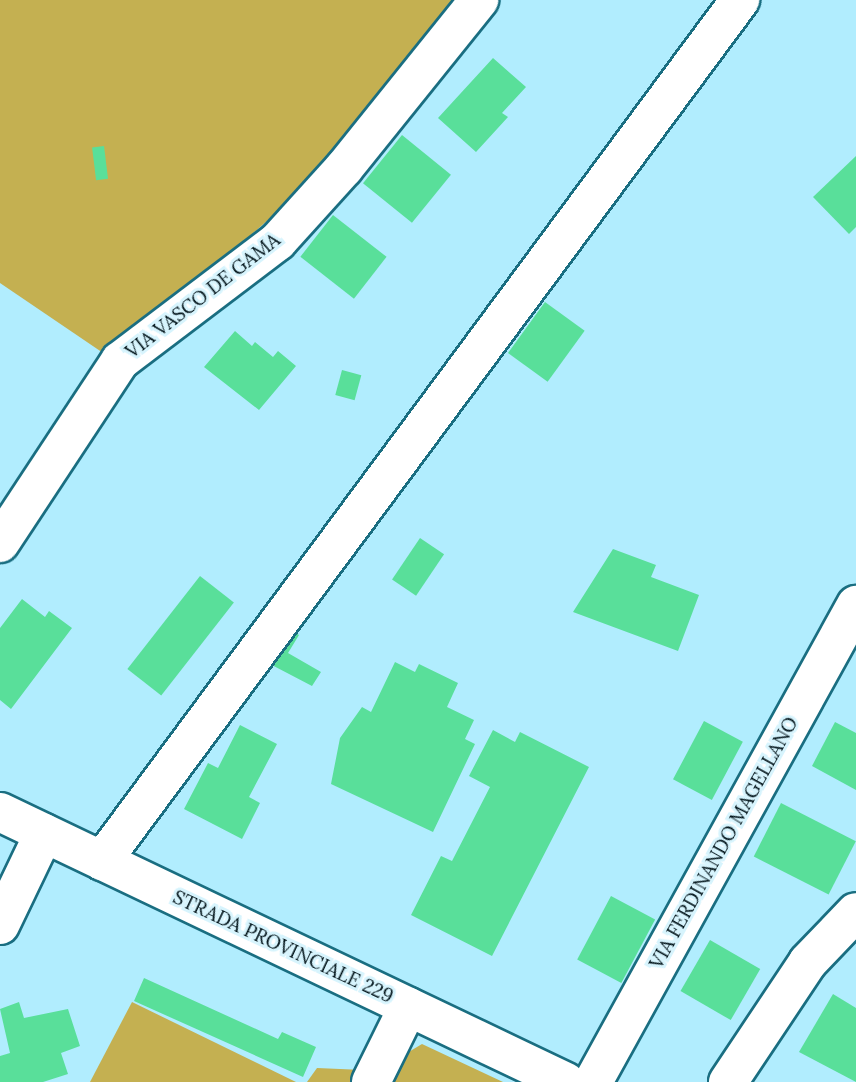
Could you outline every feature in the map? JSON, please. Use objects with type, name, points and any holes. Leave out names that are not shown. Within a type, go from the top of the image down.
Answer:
[{"type":"street","name":"VIA VASCO DE GAMA","points":[[0,543],[120,361],[278,241],[344,168],[480,0]]},
{"type":"street","points":[[102,861],[740,0]]},
{"type":"street","name":"VIA FERDINANDO MAGELLANO","points":[[593,1082],[856,605]]},
{"type":"street","name":"STRADA PROVINCIALE 229","points":[[0,812],[566,1082]]},
{"type":"street","points":[[0,925],[44,833]]},
{"type":"street","points":[[728,1082],[808,962],[856,912]]},
{"type":"street","points":[[371,1082],[408,1007]]},
{"type":"shaded area","points":[[0,0],[463,0],[278,211],[112,359],[0,283]]},
{"type":"shaded area","points":[[132,1002],[296,1082],[90,1082]]},
{"type":"shaded area","points":[[422,1044],[503,1082],[394,1082],[407,1053]]},
{"type":"shaded area","points":[[317,1068],[363,1070],[357,1082],[307,1082]]},
{"type":"building","points":[[493,58],[526,87],[502,113],[508,117],[476,152],[438,118]]},
{"type":"building","points":[[402,135],[451,175],[412,223],[363,183]]},
{"type":"building","points":[[104,146],[108,179],[96,180],[92,147]]},
{"type":"building","points":[[856,156],[856,227],[849,234],[813,197]]},
{"type":"building","points":[[333,215],[387,257],[354,299],[300,257]]},
{"type":"building","points":[[545,302],[585,331],[548,382],[508,353]]},
{"type":"building","points":[[235,331],[252,346],[255,342],[273,357],[278,351],[296,366],[259,410],[204,367]]},
{"type":"building","points":[[342,370],[361,375],[355,400],[335,395]]},
{"type":"building","points":[[420,538],[444,554],[416,596],[392,579]]},
{"type":"building","points":[[613,549],[656,565],[651,577],[699,595],[678,651],[573,612]]},
{"type":"building","points":[[200,576],[234,602],[161,695],[127,669]]},
{"type":"building","points":[[22,599],[45,617],[49,611],[72,628],[11,709],[0,700],[0,628]]},
{"type":"building","points":[[292,630],[299,635],[288,653],[321,672],[312,686],[268,663]]},
{"type":"building","points":[[395,662],[415,672],[419,664],[458,683],[447,707],[474,720],[465,739],[475,744],[433,832],[331,784],[340,738],[362,707],[371,712]]},
{"type":"building","points":[[704,721],[743,742],[712,800],[673,779]]},
{"type":"building","points":[[835,722],[856,733],[856,790],[812,766]]},
{"type":"building","points":[[240,725],[277,744],[249,797],[260,803],[242,839],[184,809],[208,763],[218,768]]},
{"type":"building","points":[[493,730],[515,742],[520,732],[589,767],[492,956],[411,915],[441,856],[452,861],[490,787],[469,776]]},
{"type":"building","points":[[781,803],[856,841],[829,895],[754,856]]},
{"type":"building","points":[[611,896],[655,919],[621,983],[577,960]]},
{"type":"building","points":[[710,940],[760,969],[731,1020],[680,991]]},
{"type":"building","points":[[144,978],[278,1039],[282,1032],[316,1047],[303,1077],[134,1001]]},
{"type":"building","points":[[833,994],[856,1008],[856,1082],[799,1052]]},
{"type":"building","points":[[19,1002],[24,1018],[68,1009],[80,1046],[61,1053],[68,1074],[43,1082],[0,1082],[0,1056],[10,1053],[0,1009]]}]
